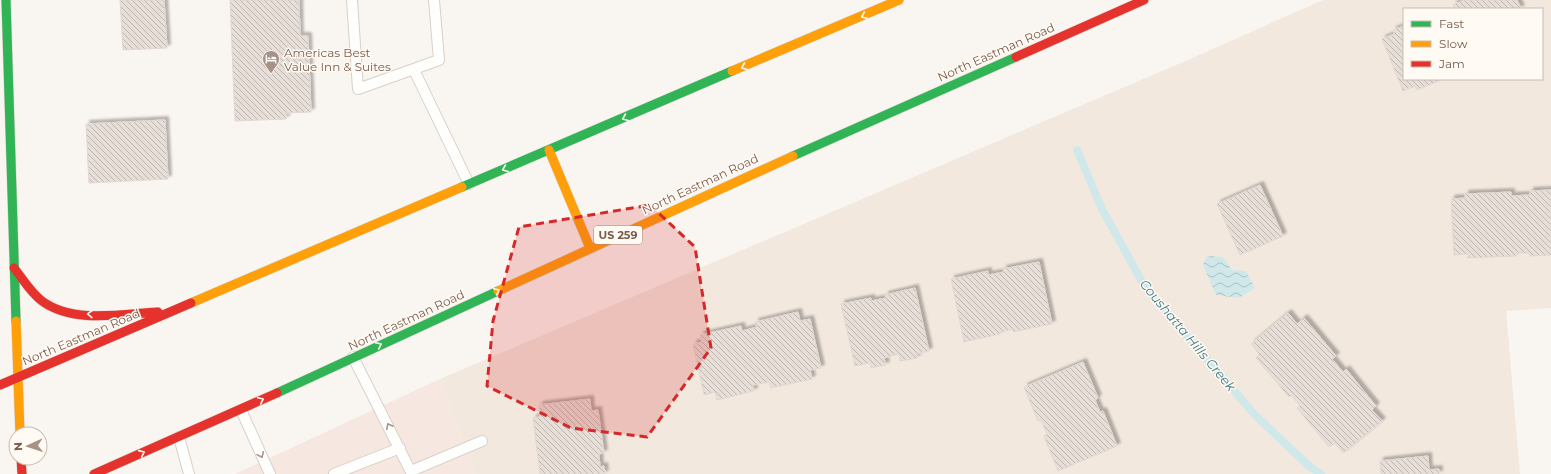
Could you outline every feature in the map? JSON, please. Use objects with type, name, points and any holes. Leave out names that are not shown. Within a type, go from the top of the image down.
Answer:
[{"type":"main road","points":[[6,0],[20,426]]},
{"type":"main road","name":"North Eastman Road","points":[[0,385],[899,0]]},
{"type":"main road","name":"North Eastman Road","points":[[94,474],[126,464],[180,437],[764,168],[1144,0]]},
{"type":"main road","points":[[549,150],[590,248]]},
{"type":"main road","points":[[14,268],[42,301],[55,308],[70,313],[90,315],[171,311]]},
{"type":"lane","points":[[352,0],[358,89],[439,60],[434,0]]},
{"type":"lane","points":[[414,70],[469,184]]},
{"type":"lane","points":[[353,357],[400,448],[411,473],[482,441]]},
{"type":"lane","points":[[241,410],[270,474]]},
{"type":"lane","points":[[180,437],[189,474]]},
{"type":"lane","points":[[334,474],[400,448]]},
{"type":"highlighted area","points":[[650,205],[695,247],[711,348],[647,437],[571,428],[487,386],[493,321],[519,227]]},
{"type":"shaded area","points":[[1323,0],[1551,0],[1551,308],[1506,311],[1520,474],[475,474],[440,379],[1188,60]]},
{"type":"shaded area","points":[[440,379],[475,474],[235,474]]},
{"type":"water","points":[[1207,256],[1223,257],[1232,270],[1246,271],[1255,288],[1239,298],[1216,295],[1203,265]]},
{"type":"building","points":[[120,0],[164,0],[167,48],[123,50]]},
{"type":"building","name":"Americas Best Value Inn & Suites","points":[[230,0],[299,0],[300,36],[308,36],[311,112],[286,113],[286,119],[235,121]]},
{"type":"building","points":[[1464,0],[1517,0],[1521,8],[1455,8],[1453,5]]},
{"type":"building","points":[[1403,26],[1403,80],[1441,80],[1417,90],[1415,86],[1403,91],[1382,39],[1394,34],[1393,30]]},
{"type":"building","points":[[165,120],[168,179],[89,183],[86,124]]},
{"type":"building","points":[[1260,185],[1283,236],[1240,255],[1217,204]]},
{"type":"building","points":[[1551,190],[1551,255],[1530,256],[1530,253],[1516,253],[1516,256],[1468,258],[1468,254],[1454,255],[1451,199],[1465,198],[1465,194],[1511,192],[1511,196],[1530,195],[1530,191]]},
{"type":"building","points":[[1039,262],[1052,324],[1013,332],[1013,329],[1000,332],[1000,334],[964,342],[951,279],[988,271],[988,275],[1004,272],[1003,269]]},
{"type":"building","points":[[915,288],[929,351],[916,354],[917,358],[900,361],[899,354],[884,358],[886,365],[871,368],[870,363],[855,366],[841,304],[871,298],[871,301],[886,298],[885,295]]},
{"type":"building","points":[[798,312],[800,321],[810,319],[821,368],[810,370],[812,379],[771,388],[769,382],[753,385],[754,391],[717,400],[715,392],[704,395],[693,344],[702,342],[700,335],[741,326],[742,331],[757,327],[755,322]]},
{"type":"building","points":[[1288,313],[1297,324],[1304,318],[1336,356],[1332,359],[1343,372],[1346,369],[1376,406],[1372,410],[1382,421],[1343,453],[1335,443],[1329,447],[1297,408],[1300,406],[1291,395],[1289,397],[1256,358],[1260,355],[1251,344]]},
{"type":"building","points":[[1083,362],[1098,398],[1095,400],[1100,412],[1103,411],[1117,446],[1058,471],[1044,436],[1047,434],[1041,420],[1038,421],[1024,387]]},
{"type":"building","points":[[590,399],[591,411],[598,410],[604,453],[599,454],[600,467],[604,466],[605,474],[540,474],[533,418],[540,417],[539,405]]},
{"type":"building","points":[[1428,456],[1429,470],[1439,469],[1439,474],[1381,474],[1380,461]]},
{"type":"waterway","name":"Coushatta Hills Creek","points":[[1077,150],[1102,209],[1145,287],[1255,415],[1310,467],[1321,474]]},
{"type":"traffic: fast","points":[[6,0],[16,321]]},
{"type":"traffic: fast","points":[[793,156],[1016,57]]},
{"type":"traffic: fast","points":[[462,187],[732,71]]},
{"type":"traffic: fast","points":[[277,393],[498,291]]},
{"type":"traffic: slow","points":[[732,71],[899,0]]},
{"type":"traffic: slow","points":[[549,150],[590,248]]},
{"type":"traffic: slow","points":[[498,291],[793,156]]},
{"type":"traffic: slow","points":[[191,303],[462,187]]},
{"type":"traffic: slow","points":[[16,321],[20,426]]},
{"type":"traffic: jam","points":[[1016,57],[1144,0]]},
{"type":"traffic: jam","points":[[14,268],[30,290],[42,301],[54,308],[68,313],[98,316],[158,312]]},
{"type":"traffic: jam","points":[[0,385],[191,303]]},
{"type":"traffic: jam","points":[[94,474],[277,393]]},
{"type":"traffic: jam","points":[[22,466],[22,474]]},
{"type":"place","name":"Americas Best Value Inn & Suites","points":[[271,74]]}]
